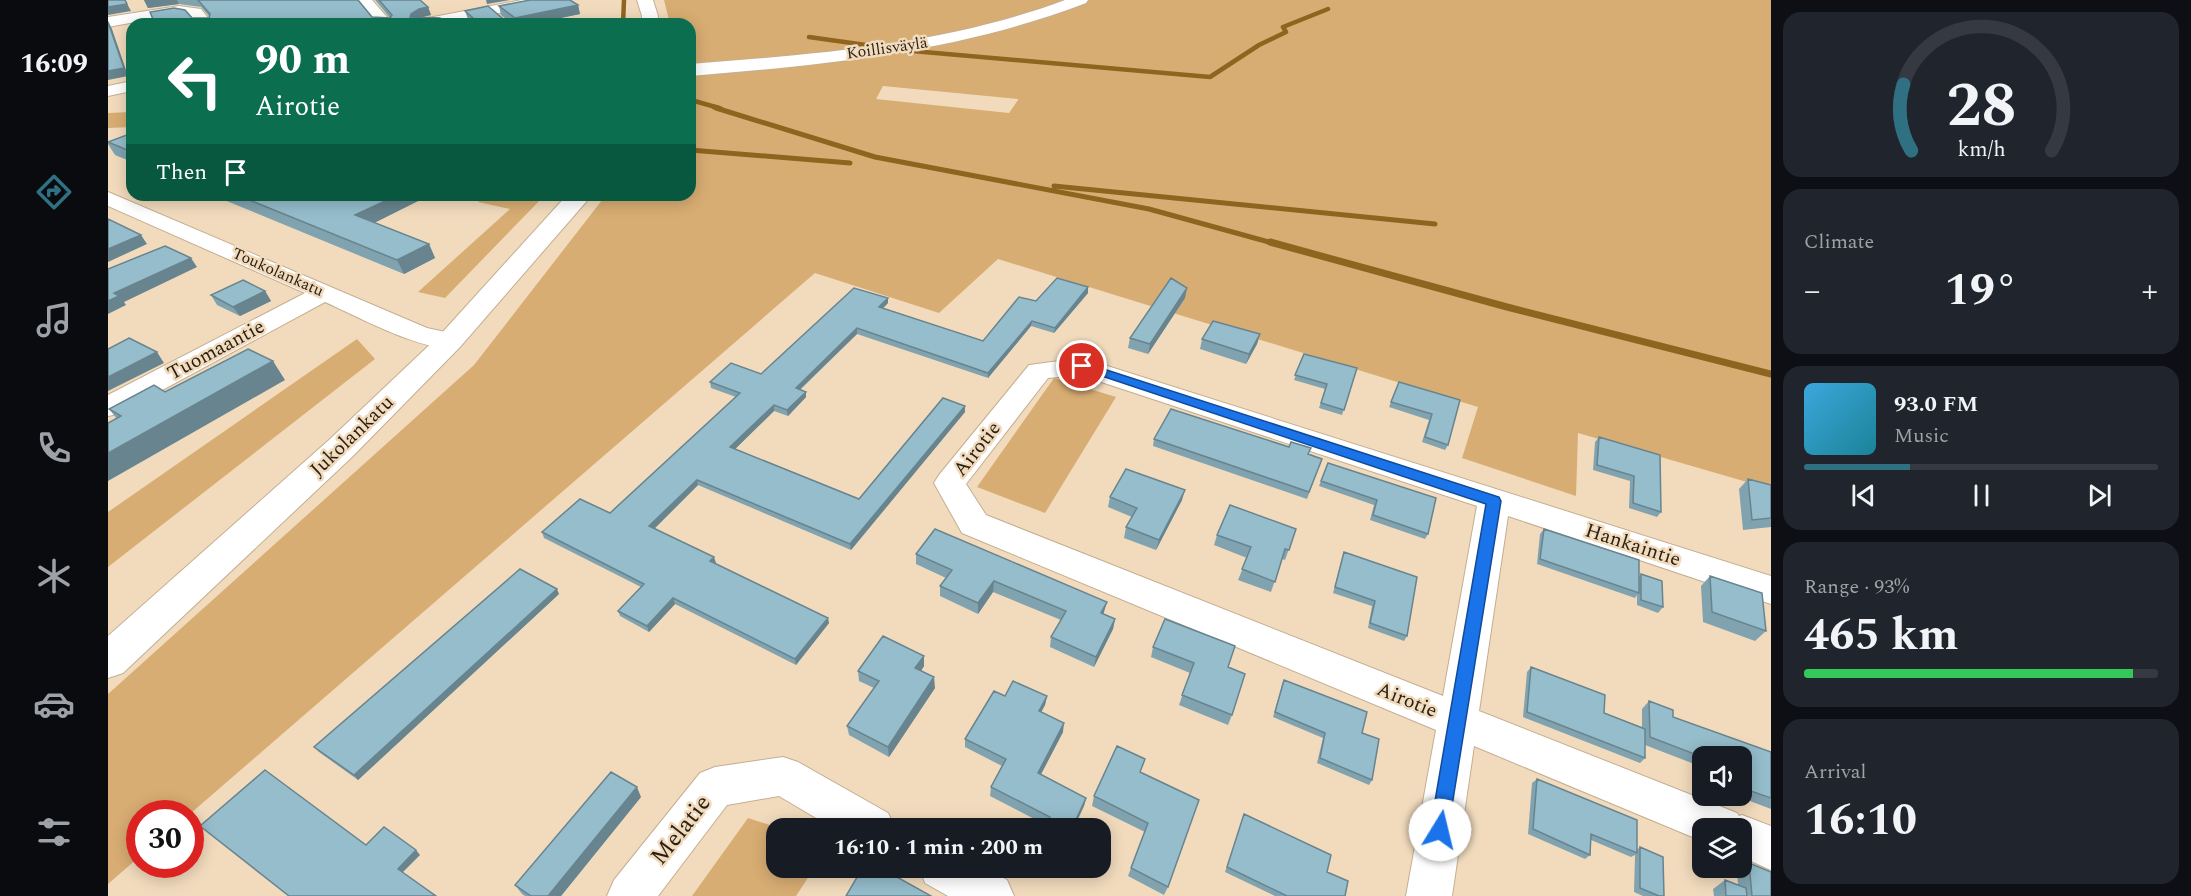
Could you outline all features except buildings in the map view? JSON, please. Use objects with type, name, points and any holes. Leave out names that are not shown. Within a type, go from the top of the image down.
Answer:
[{"type":"main road","points":[[645,0],[650,18]]},
{"type":"main road","name":"Koillisväylä","points":[[696,69],[817,58],[956,37],[1014,24],[1080,0]]},
{"type":"main road","name":"Jukolankatu","points":[[108,661],[341,448],[450,341],[575,201]]},
{"type":"street","points":[[363,0],[380,18]]},
{"type":"street","points":[[453,18],[537,1]]},
{"type":"street","points":[[132,18],[179,10],[196,12],[200,18]]},
{"type":"street","points":[[108,22],[126,19]]},
{"type":"street","points":[[108,91],[126,87]]},
{"type":"street","name":"Toukolankatu","points":[[108,198],[419,334],[450,341]]},
{"type":"street","points":[[162,249],[194,235]]},
{"type":"street","name":"Tuomaantie","points":[[108,407],[324,293]]},
{"type":"street","name":"Airotie","points":[[1458,721],[974,524],[950,483],[1039,371],[1082,366],[1494,501]]},
{"type":"street","points":[[1429,896],[1494,501]]},
{"type":"street","name":"Hankaintie","points":[[1494,501],[1771,590]]},
{"type":"street","points":[[1458,721],[1697,818]]},
{"type":"street","name":"Melatie","points":[[630,896],[715,787],[783,777],[855,818]]},
{"type":"street","points":[[1752,840],[1771,848]]},
{"type":"street","points":[[960,878],[991,896]]},
{"type":"shaded area","points":[[664,0],[1771,0],[1771,489],[1578,433],[1576,496],[1462,458],[1478,407],[998,259],[939,313],[815,273],[204,802],[126,800],[126,868],[108,884],[108,694],[474,365],[601,201],[696,201],[696,18],[668,18]],"holes":[[[883,86],[1018,99],[1009,113],[876,99]]]},
{"type":"shaded area","points":[[126,112],[126,127],[108,128],[108,113]]},
{"type":"shaded area","points":[[539,201],[445,298],[418,292],[510,209],[478,202]]},
{"type":"shaded area","points":[[357,339],[375,359],[108,567],[108,512]]},
{"type":"shaded area","points":[[1054,378],[1116,397],[1045,513],[977,487]]},
{"type":"shaded area","points":[[748,818],[766,824],[766,878],[808,878],[796,896],[692,896]]},
{"type":"waterway","points":[[623,18],[624,0]]},
{"type":"waterway","points":[[901,50],[1210,77],[1259,45],[1286,32],[1283,27],[1328,9]]},
{"type":"waterway","points":[[809,37],[880,47]]},
{"type":"waterway","points":[[696,101],[719,108]]},
{"type":"waterway","points":[[714,107],[721,109]]},
{"type":"waterway","points":[[716,108],[875,157],[1149,209],[1276,244]]},
{"type":"waterway","points":[[696,150],[850,163]]},
{"type":"waterway","points":[[1054,186],[1435,224]]},
{"type":"waterway","points":[[1270,242],[1507,307],[1771,374]]},
{"type":"route","points":[[1082,366],[1494,501],[1440,830]]}]
